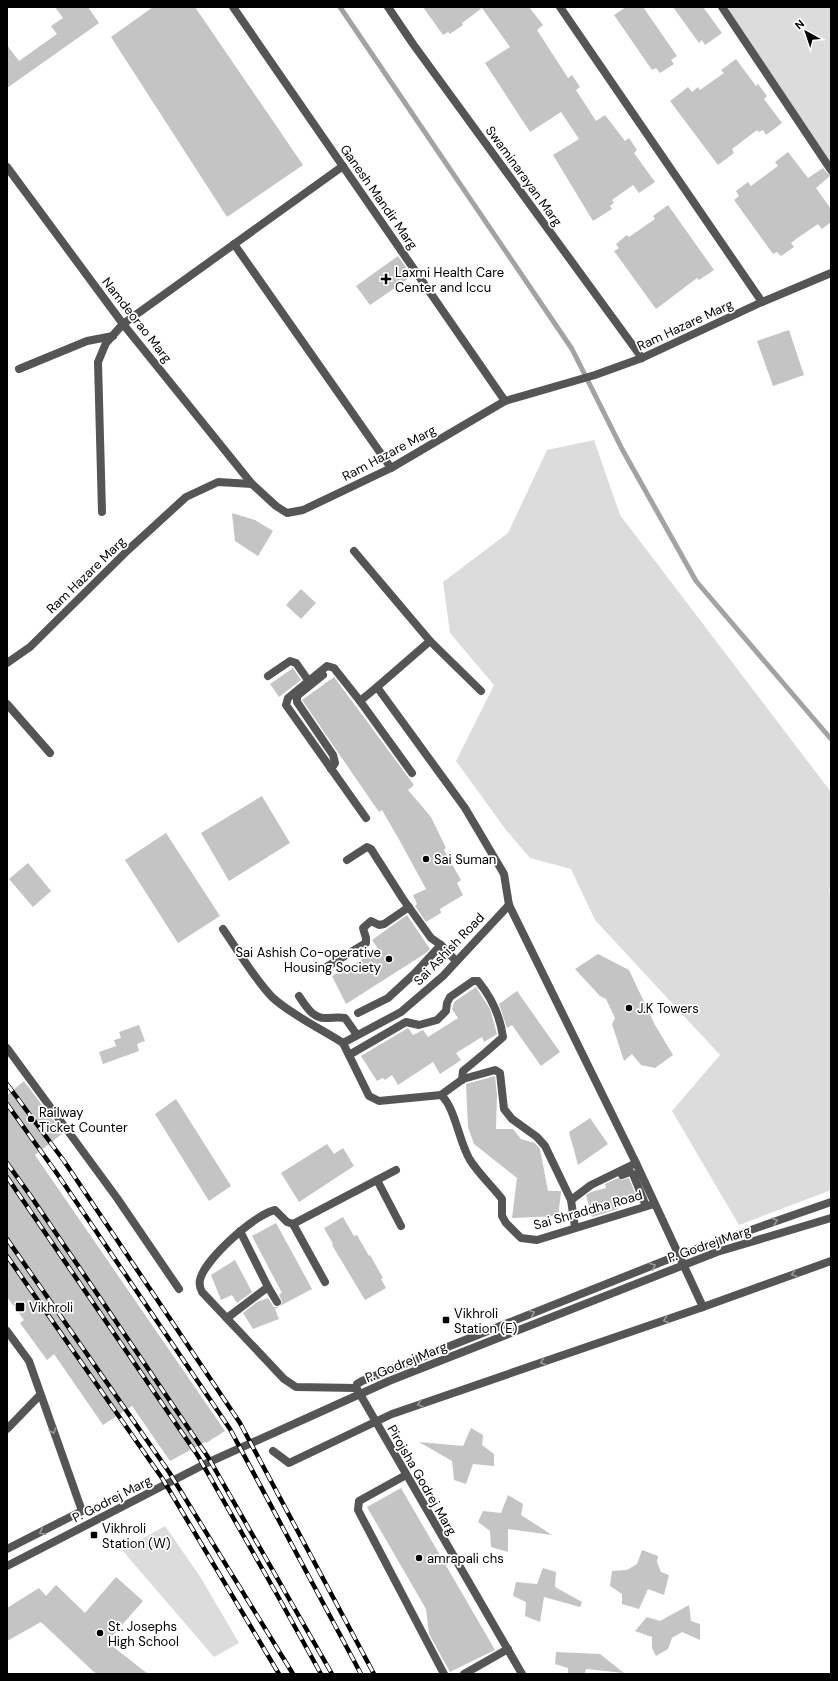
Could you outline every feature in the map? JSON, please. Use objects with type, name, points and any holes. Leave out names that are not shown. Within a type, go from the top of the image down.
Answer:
[{"type":"street","name":"Ganesh Mandir Marg","points":[[233,7],[505,401]]},
{"type":"street","name":"Swaminarayan Marg","points":[[388,7],[417,50],[642,358]]},
{"type":"street","points":[[560,7],[762,302]]},
{"type":"street","points":[[722,7],[831,170]]},
{"type":"street","points":[[102,512],[98,362],[106,343],[123,324],[343,166]]},
{"type":"street","name":"Namdeorao Marg","points":[[7,167],[123,324],[252,484]]},
{"type":"street","points":[[234,244],[390,468]]},
{"type":"street","name":"Ram Hazare Marg","points":[[7,663],[30,647],[128,550],[186,497],[218,482],[252,484],[276,506],[287,513],[303,510],[390,468],[505,401],[595,375],[642,358],[762,302],[831,273]]},
{"type":"street","points":[[19,369],[87,341],[112,336]]},
{"type":"street","points":[[354,551],[430,641],[481,691]]},
{"type":"street","points":[[360,701],[430,641]]},
{"type":"street","points":[[268,676],[290,661],[296,663],[308,680]]},
{"type":"street","points":[[366,818],[286,705],[288,698],[308,680],[327,666],[334,668],[412,773]]},
{"type":"street","points":[[328,671],[297,696],[297,702],[333,755],[335,763],[331,769]]},
{"type":"street","points":[[377,687],[466,808],[504,874],[509,905],[636,1163],[642,1186],[650,1205],[679,1256],[703,1307]]},
{"type":"street","points":[[7,704],[50,754]]},
{"type":"street","points":[[347,860],[367,847],[371,849],[431,938],[441,945],[456,961]]},
{"type":"street","name":"Sai Ashish Road","points":[[343,1042],[401,1012],[443,976],[509,905]]},
{"type":"street","points":[[328,966],[366,943],[363,928],[371,921],[379,925],[384,924],[409,906]]},
{"type":"street","points":[[223,929],[259,981],[273,998],[286,1008],[343,1042],[369,1096],[379,1101],[442,1095],[462,1080],[495,1070],[500,1073],[504,1109],[512,1119],[537,1137],[545,1146],[571,1200],[575,1227]]},
{"type":"street","points":[[358,1013],[388,998],[441,945]]},
{"type":"street","points":[[349,1055],[406,1022],[419,1025],[437,1020],[446,1011],[447,1003],[450,997],[474,981],[478,981],[487,991],[496,1007],[503,1036],[463,1071],[462,1080]]},
{"type":"street","points":[[299,996],[309,1011],[318,1017],[324,1019],[336,1017],[345,1018],[357,1035]]},
{"type":"street","points":[[7,1048],[117,1198],[179,1289]]},
{"type":"street","name":"Sai Shraddha Road","points":[[442,1095],[447,1100],[461,1142],[470,1160],[502,1199],[502,1216],[506,1223],[521,1238],[537,1240],[650,1205]]},
{"type":"street","points":[[571,1200],[591,1185],[621,1173],[636,1163]]},
{"type":"street","points":[[293,1224],[396,1170]]},
{"type":"street","points":[[621,1173],[630,1172],[642,1186]]},
{"type":"street","points":[[377,1180],[401,1226]]},
{"type":"street","points":[[325,1282],[293,1224],[287,1222],[275,1210],[268,1211],[240,1232],[212,1259],[200,1279],[202,1292],[284,1379],[296,1387],[356,1388],[357,1384],[362,1380],[679,1256],[831,1202]]},
{"type":"street","name":"P. Godrej Marg","points":[[7,1566],[207,1463],[389,1381],[717,1252],[831,1218]]},
{"type":"street","points":[[240,1232],[277,1302]]},
{"type":"street","points":[[273,1451],[289,1463],[392,1414],[703,1307],[831,1261]]},
{"type":"street","points":[[227,1318],[268,1287]]},
{"type":"street","points":[[7,1331],[29,1361],[82,1512],[7,1549]]},
{"type":"street","name":"Pirojsha Godrej Marg","points":[[356,1388],[522,1674]]},
{"type":"street","points":[[7,1429],[40,1395]]},
{"type":"street","points":[[406,1475],[359,1500],[358,1510],[444,1674]]},
{"type":"street","points":[[464,1674],[508,1649]]},
{"type":"shaded area","points":[[725,7],[831,7],[831,165]]},
{"type":"shaded area","points":[[594,440],[620,515],[831,792],[831,884],[829,892],[831,892],[831,1190],[739,1225],[672,1111],[720,1055],[595,920],[571,869],[530,858],[506,830],[456,761],[494,685],[450,633],[443,582],[508,533],[547,450]]},
{"type":"shaded area","points":[[165,1526],[201,1578],[239,1643],[214,1657],[122,1550]]},
{"type":"building","points":[[55,7],[88,7],[99,23],[7,88],[7,45],[19,61],[57,34],[51,26],[63,18]]},
{"type":"building","points":[[153,7],[195,7],[303,165],[227,217],[111,37]]},
{"type":"building","points":[[423,7],[529,7],[543,25],[537,30],[568,78],[572,75],[580,87],[576,90],[596,121],[605,115],[625,141],[629,138],[637,150],[634,153],[655,182],[639,193],[633,185],[612,200],[614,203],[610,206],[612,209],[593,221],[553,155],[579,139],[561,112],[530,132],[485,63],[510,47],[482,8],[462,23],[463,25],[450,34],[448,32],[443,35]]},
{"type":"building","points":[[626,7],[643,7],[677,56],[671,60],[674,64],[660,73],[656,68],[652,70],[614,15]]},
{"type":"building","points":[[673,7],[703,7],[722,33],[705,45],[702,40],[699,43]]},
{"type":"building","points":[[736,59],[756,86],[758,84],[767,96],[764,99],[782,123],[766,135],[763,130],[759,132],[757,130],[732,149],[734,153],[718,165],[670,101],[688,87],[692,92],[698,87],[700,90],[724,73],[721,70]]},
{"type":"building","points":[[788,152],[808,178],[823,168],[831,175],[816,188],[831,209],[831,222],[822,229],[818,224],[791,243],[794,247],[781,256],[777,252],[773,254],[734,200],[739,196],[736,191],[748,182],[751,186],[778,166],[775,162]]},
{"type":"building","points":[[668,205],[714,270],[699,280],[697,278],[656,309],[614,251],[619,248],[616,244],[627,235],[629,237],[655,219],[653,216]]},
{"type":"building","points":[[398,256],[412,276],[370,305],[356,286]]},
{"type":"building","points":[[789,330],[804,375],[773,386],[757,341]]},
{"type":"building","points":[[232,513],[255,520],[273,531],[258,556],[235,541]]},
{"type":"building","points":[[301,589],[316,603],[301,619],[286,605]]},
{"type":"building","points":[[293,668],[301,680],[279,697],[270,684]]},
{"type":"building","points":[[334,677],[414,785],[408,790],[431,817],[446,848],[444,850],[461,880],[457,883],[463,895],[440,909],[441,913],[426,922],[415,906],[417,904],[413,895],[426,889],[401,843],[382,810],[379,812],[302,700]]},
{"type":"building","points":[[262,796],[290,843],[229,881],[201,833]]},
{"type":"building","points":[[166,833],[220,916],[178,943],[125,860]]},
{"type":"building","points":[[28,863],[51,891],[33,907],[9,879]]},
{"type":"building","name":"Sai Ashish Co-operative Housing Society","points":[[407,915],[430,949],[346,1004],[332,976],[379,950],[372,940]]},
{"type":"building","name":"J.K Towers","points":[[598,954],[629,970],[655,1025],[673,1055],[655,1068],[641,1065],[632,1054],[624,1061],[612,1024],[615,1018],[606,999],[600,996],[575,969]]},
{"type":"building","points":[[476,987],[490,1009],[497,1034],[484,1042],[482,1037],[456,1053],[461,1060],[440,1074],[433,1062],[398,1085],[392,1075],[385,1080],[383,1078],[377,1081],[361,1056],[408,1028],[413,1035],[423,1030],[428,1037],[458,1018],[452,1009],[454,1002]]},
{"type":"building","points":[[517,991],[560,1052],[541,1066],[512,1025],[507,1028],[499,1004]]},
{"type":"building","points":[[139,1025],[145,1041],[137,1044],[139,1051],[103,1064],[99,1052],[116,1046],[114,1040],[121,1038],[119,1032]]},
{"type":"building","points":[[495,1076],[497,1095],[496,1129],[513,1129],[521,1139],[535,1143],[540,1149],[548,1191],[561,1191],[558,1216],[512,1218],[517,1178],[474,1144],[468,1127],[466,1084]]},
{"type":"building","points":[[24,1081],[63,1133],[35,1155],[225,1431],[206,1443],[205,1442],[170,1461],[132,1406],[103,1425],[54,1354],[47,1360],[20,1323],[24,1320],[7,1297],[7,1095]]},
{"type":"building","points":[[176,1099],[231,1186],[209,1201],[155,1114]]},
{"type":"building","points":[[590,1118],[608,1144],[578,1165],[569,1132]]},
{"type":"building","points":[[327,1144],[334,1154],[343,1148],[354,1166],[299,1202],[281,1173]]},
{"type":"building","points":[[618,1178],[621,1180],[629,1178],[637,1198],[617,1206],[618,1209],[592,1217],[586,1195],[606,1188],[605,1184]]},
{"type":"building","points":[[343,1217],[354,1236],[357,1235],[369,1256],[370,1255],[383,1278],[381,1279],[386,1288],[365,1300],[332,1245],[333,1244],[324,1228]]},
{"type":"building","points":[[276,1223],[312,1289],[280,1306],[282,1302],[279,1294],[282,1293],[252,1236]]},
{"type":"building","points":[[235,1260],[252,1292],[237,1303],[232,1295],[221,1300],[211,1275]]},
{"type":"building","points":[[268,1298],[274,1307],[279,1307],[275,1309],[279,1319],[253,1329],[243,1313],[257,1302]]},
{"type":"building","points":[[471,1428],[483,1435],[482,1445],[494,1454],[494,1466],[473,1464],[466,1484],[454,1480],[452,1461],[419,1442],[463,1446]]},
{"type":"building","name":"amrapali chs","points":[[401,1488],[495,1650],[450,1672],[429,1634],[426,1609],[367,1507]]},
{"type":"building","points":[[508,1495],[523,1504],[521,1515],[552,1535],[508,1529],[508,1552],[491,1547],[490,1531],[478,1522],[483,1511],[501,1513]]},
{"type":"building","points":[[642,1550],[658,1556],[657,1562],[661,1572],[669,1575],[664,1595],[648,1589],[639,1609],[622,1604],[622,1594],[610,1586],[612,1571],[627,1570],[637,1564]]},
{"type":"building","points":[[543,1568],[556,1572],[555,1587],[582,1602],[580,1607],[544,1597],[540,1622],[525,1616],[526,1602],[513,1596],[516,1582],[537,1584]]},
{"type":"building","points":[[116,1577],[143,1601],[107,1642],[148,1674],[96,1674],[41,1622],[7,1641],[7,1608],[39,1588],[46,1596],[56,1585],[85,1613]]},
{"type":"building","points":[[689,1605],[691,1621],[700,1624],[700,1640],[682,1632],[672,1638],[668,1649],[656,1656],[652,1648],[652,1637],[635,1631],[647,1617],[660,1621]]},
{"type":"building","points":[[556,1652],[600,1654],[624,1673],[586,1669],[585,1674],[568,1674],[568,1668],[555,1664]]},
{"type":"waterway","points":[[340,7],[572,349],[622,449],[696,581],[831,739]]},
{"type":"railway","points":[[7,1084],[64,1161],[240,1423],[374,1674]]},
{"type":"railway","points":[[7,1104],[58,1175],[230,1429],[361,1674]]},
{"type":"railway","points":[[7,1163],[208,1457],[332,1674]]},
{"type":"railway","points":[[7,1177],[198,1456],[321,1674]]},
{"type":"railway","points":[[7,1239],[169,1472],[293,1674]]},
{"type":"railway","points":[[7,1256],[162,1478],[279,1674]]},
{"type":"place","name":"Laxmi Health Care Center and Iccu","points":[[386,279]]},
{"type":"place","name":"Sai Suman","points":[[426,859]]},
{"type":"place","name":"Sai Ashish Co-operative Housing Society","points":[[389,959]]},
{"type":"place","name":"J.K Towers","points":[[629,1008]]},
{"type":"place","name":"Railway Ticket Counter","points":[[31,1119]]},
{"type":"place","name":"Vikhroli","points":[[20,1307]]},
{"type":"place","name":"Vikhroli Station (E)","points":[[446,1320]]},
{"type":"place","name":"Vikhroli Station (W)","points":[[94,1535]]},
{"type":"place","name":"amrapali chs","points":[[419,1558]]},
{"type":"place","name":"St. Josephs High School","points":[[100,1633]]}]
